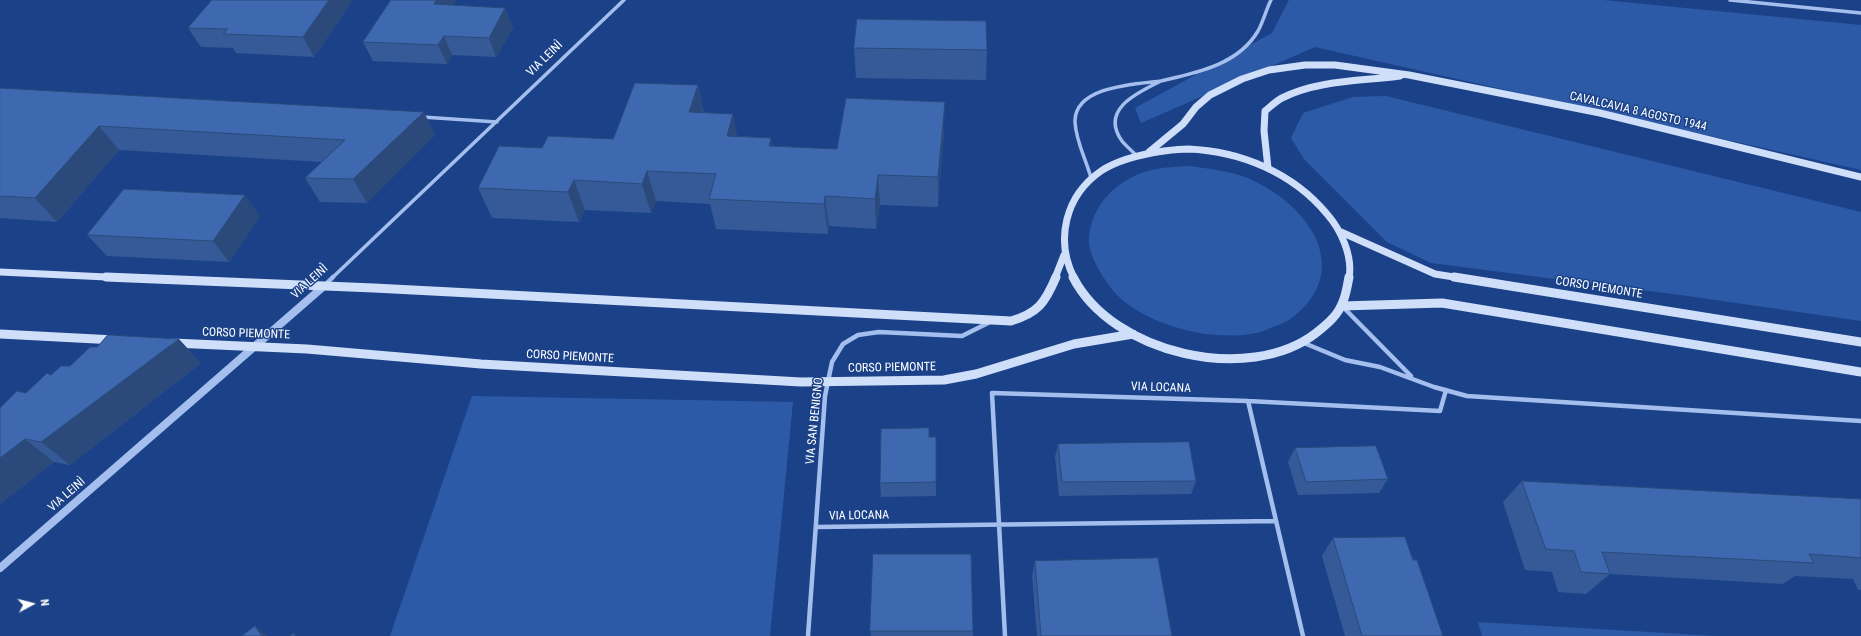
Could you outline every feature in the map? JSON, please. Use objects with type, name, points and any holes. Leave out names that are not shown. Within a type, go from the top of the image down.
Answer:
[{"type":"main road","name":"CAVALCAVIA 8 AGOSTO 1944","points":[[1149,152],[1183,124],[1196,107],[1210,95],[1242,79],[1269,70],[1305,65],[1335,65],[1409,75],[1600,113],[1861,177]]},
{"type":"main road","name":"CAVALCAVIA 8 AGOSTO 1944","points":[[1268,168],[1264,132],[1266,111],[1281,98],[1300,91],[1325,85],[1409,75]]},
{"type":"main road","points":[[0,272],[324,286],[994,321],[1011,320],[1026,317],[1036,309],[1053,285],[1064,255],[1063,226],[1072,200],[1091,178],[1117,162],[1149,152],[1188,150],[1229,155],[1268,168],[1298,185],[1323,207],[1340,232],[1349,257],[1350,282],[1342,306],[1332,321],[1304,343],[1265,356],[1221,359],[1175,351],[1133,334],[1100,311],[1077,284],[1064,255]]},
{"type":"main road","name":"CORSO PIEMONTE","points":[[1340,232],[1435,274],[1861,342]]},
{"type":"main road","points":[[1342,306],[1442,303],[1861,372]]},
{"type":"main road","points":[[0,334],[125,340]]},
{"type":"main road","name":"CORSO PIEMONTE","points":[[164,342],[257,345],[489,364],[801,382],[827,382],[944,380],[976,374],[1074,344],[1133,334]]},
{"type":"street","name":"VIA LEINÌ","points":[[0,568],[324,286],[624,0]]},
{"type":"street","points":[[1091,178],[1087,162],[1080,148],[1075,121],[1081,103],[1096,93],[1123,86],[1161,81],[1200,71],[1227,61],[1245,48],[1258,32],[1265,11],[1271,0]]},
{"type":"street","points":[[1730,0],[1861,13]]},
{"type":"street","points":[[1138,156],[1120,138],[1114,122],[1118,109],[1128,99],[1161,81]]},
{"type":"street","points":[[414,116],[497,122]]},
{"type":"street","points":[[1342,306],[1413,378]]},
{"type":"street","name":"VIA SAN BENIGNO","points":[[808,636],[827,382],[832,362],[843,344],[858,335],[879,332],[962,336],[994,321]]},
{"type":"street","points":[[1304,343],[1345,360],[1380,367],[1467,396],[1861,421]]},
{"type":"street","name":"VIA LOCANA","points":[[1004,636],[992,393],[1248,401],[1440,411],[1446,390]]},
{"type":"street","points":[[1248,401],[1303,636]]},
{"type":"street","name":"VIA LOCANA","points":[[816,526],[1276,521]]},
{"type":"shaded area","points":[[1289,0],[1603,0],[1861,25],[1861,170],[1315,47],[1141,123],[1135,108],[1272,33]]},
{"type":"shaded area","points":[[1386,96],[1861,212],[1861,321],[1688,296],[1431,263],[1387,242],[1304,159],[1291,138],[1303,113],[1353,97]]},
{"type":"shaded area","points":[[1188,166],[1214,169],[1248,178],[1276,194],[1293,208],[1308,225],[1318,242],[1322,261],[1320,281],[1310,300],[1292,318],[1266,330],[1252,334],[1229,335],[1195,332],[1171,326],[1136,310],[1117,295],[1108,284],[1095,263],[1089,242],[1090,228],[1094,216],[1101,204],[1119,185],[1130,178],[1160,168]]},
{"type":"shaded area","points":[[472,396],[793,402],[770,636],[390,636]]},
{"type":"shaded area","points":[[1478,622],[1717,636],[1482,636]]},
{"type":"building","points":[[212,0],[329,0],[303,37],[223,34],[228,29],[188,28]]},
{"type":"building","points":[[391,0],[436,0],[434,4],[505,8],[489,38],[444,36],[438,45],[363,42]]},
{"type":"building","points":[[857,19],[986,21],[987,50],[854,48]]},
{"type":"building","points":[[635,83],[698,85],[689,112],[733,114],[727,136],[771,138],[769,146],[837,149],[846,98],[945,102],[938,177],[878,175],[875,199],[825,196],[824,204],[709,199],[716,174],[647,171],[642,184],[574,180],[568,192],[478,188],[499,146],[542,148],[548,136],[613,139]]},
{"type":"building","points":[[0,88],[424,112],[353,179],[305,178],[345,140],[99,126],[35,198],[0,196]]},
{"type":"building","points":[[124,189],[245,195],[213,241],[87,235]]},
{"type":"building","points":[[108,335],[179,339],[41,442],[25,439],[0,458],[0,408],[17,391],[26,393],[47,373],[51,375],[61,366],[70,366],[90,347],[97,347]]},
{"type":"building","points":[[929,428],[929,437],[936,437],[936,482],[880,483],[881,429]]},
{"type":"building","points":[[1189,442],[1196,481],[1062,482],[1058,444]]},
{"type":"building","points":[[1376,446],[1388,479],[1306,482],[1295,448]]},
{"type":"building","points":[[1522,481],[1861,499],[1861,558],[1809,554],[1814,563],[1602,552],[1610,574],[1581,572],[1574,551],[1546,549]]},
{"type":"building","points":[[1405,537],[1413,560],[1417,560],[1443,636],[1362,636],[1333,538]]},
{"type":"building","points":[[873,554],[971,554],[973,631],[870,631]]},
{"type":"building","points":[[1158,558],[1172,636],[1041,636],[1035,561]]},
{"type":"building","points":[[255,626],[262,636],[242,636]]}]
